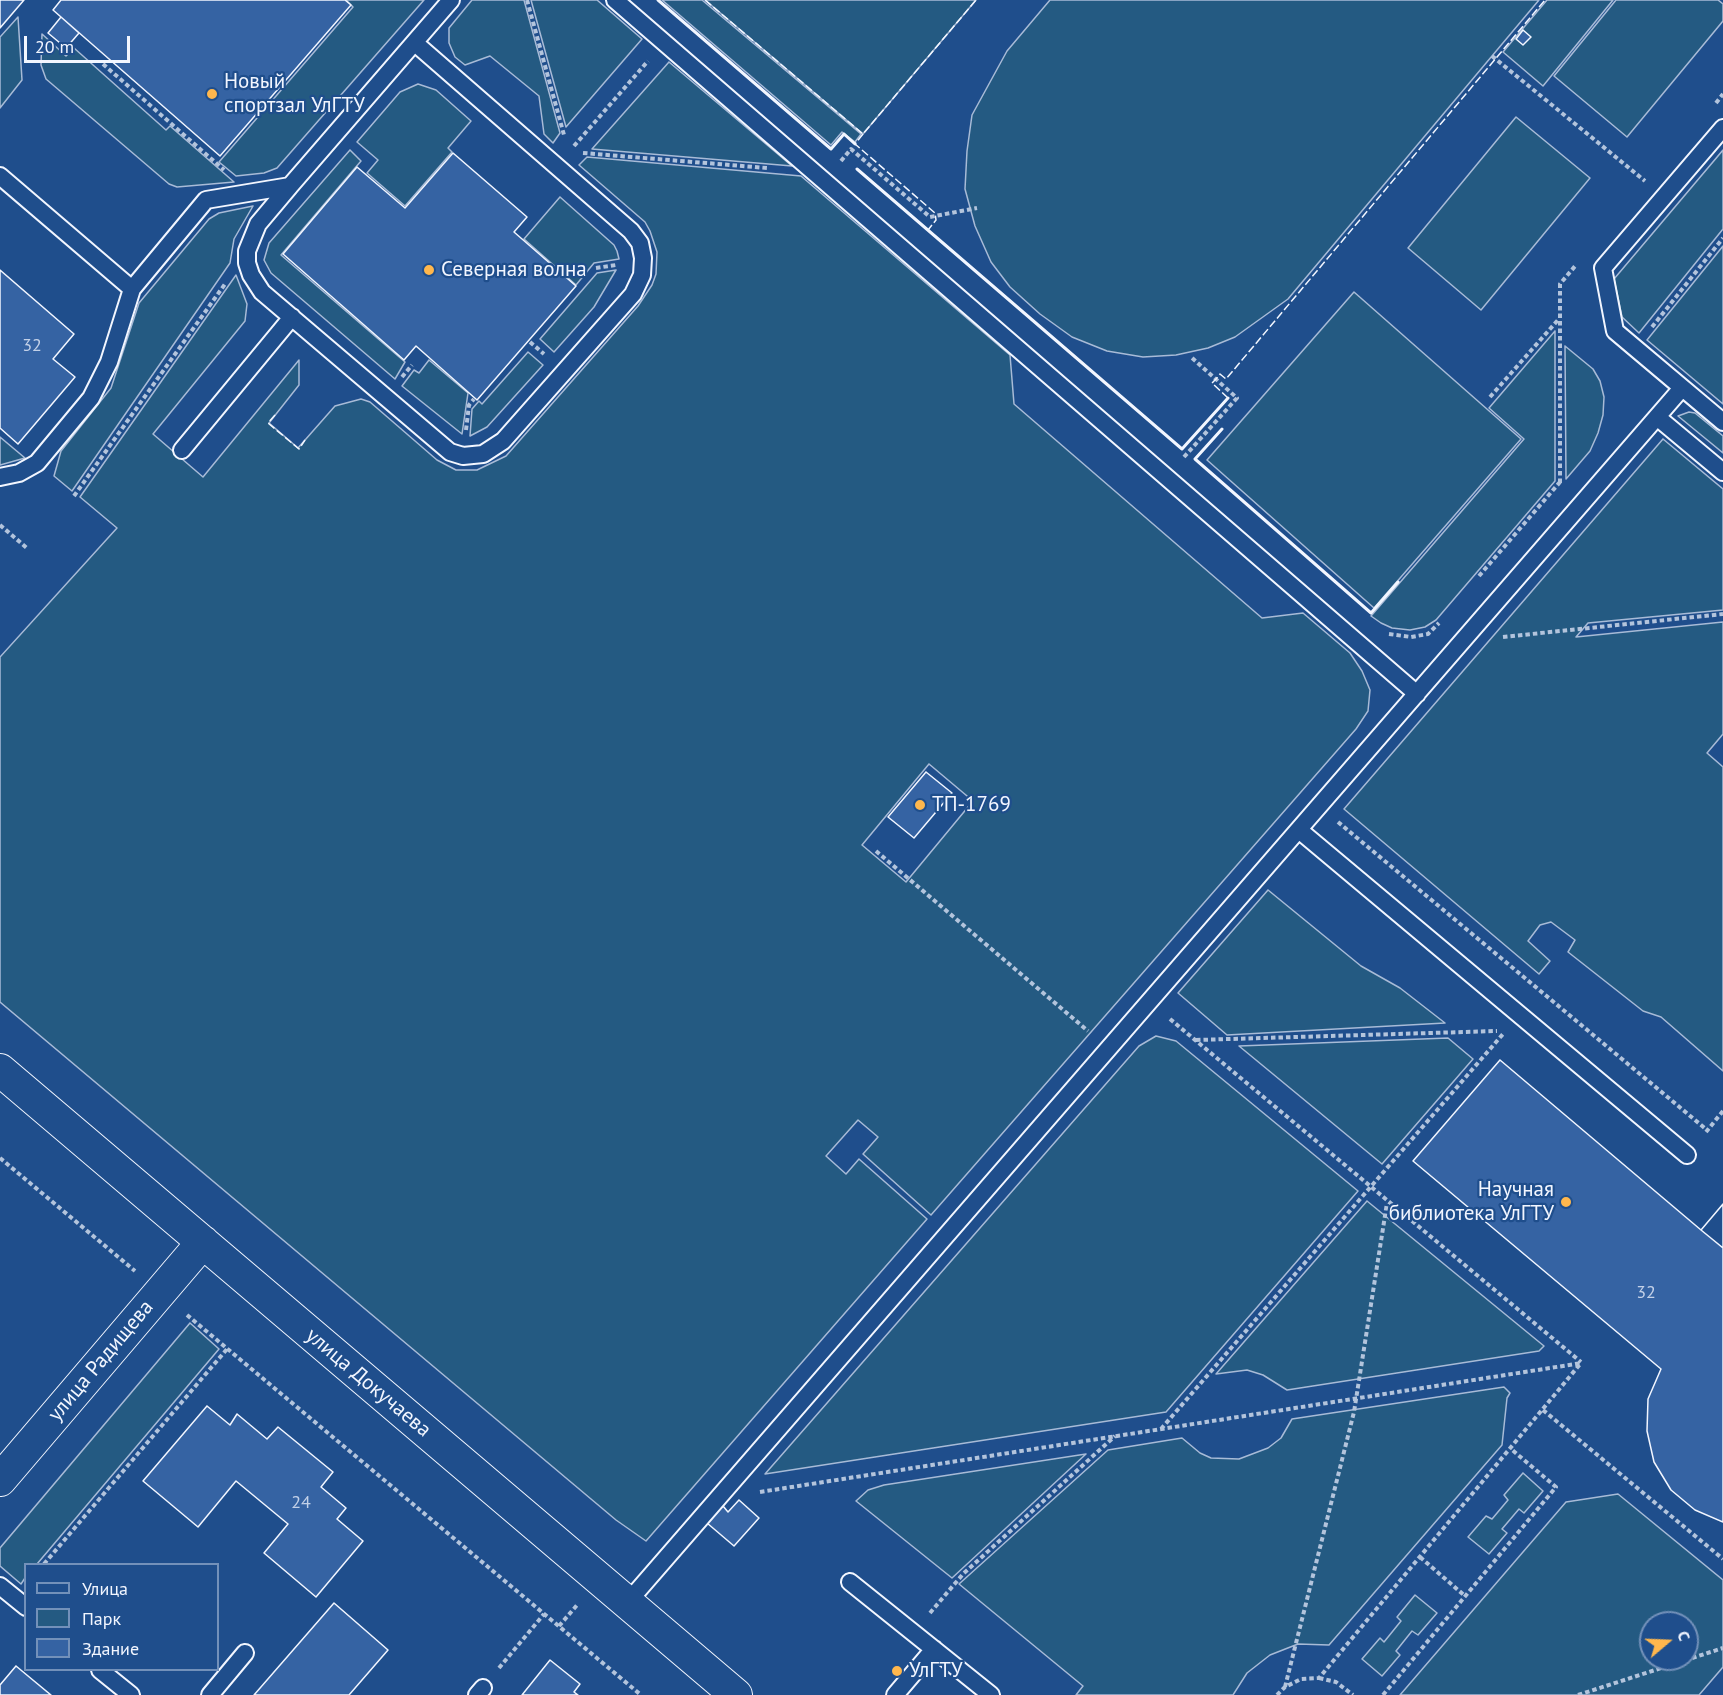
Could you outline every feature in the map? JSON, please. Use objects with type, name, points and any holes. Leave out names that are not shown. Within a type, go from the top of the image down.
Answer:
[{"type":"street","name":"улица Докучаева","points":[[0,1070],[736,1695]]},
{"type":"street","name":"улица Радищева","points":[[0,1480],[203,1242]]},
{"type":"lane","points":[[415,43],[631,231],[640,243],[643,258],[642,275],[633,294],[503,441],[492,449],[472,456],[450,452],[262,292],[247,263],[249,244],[258,224],[451,0]]},
{"type":"lane","points":[[615,0],[1417,694]]},
{"type":"lane","points":[[1723,128],[1603,268],[1614,331],[1723,422]]},
{"type":"lane","points":[[0,176],[132,289]]},
{"type":"lane","points":[[0,477],[19,473],[37,463],[91,398],[109,362],[132,289],[206,200],[290,186]]},
{"type":"lane","points":[[182,450],[292,317]]},
{"type":"lane","points":[[627,1603],[1682,388]]},
{"type":"lane","points":[[1657,417],[1723,472]]},
{"type":"lane","points":[[1299,830],[1687,1155]]},
{"type":"lane","points":[[850,1582],[991,1695]]},
{"type":"lane","points":[[0,1586],[24,1606]]},
{"type":"lane","points":[[895,1695],[934,1649]]},
{"type":"lane","points":[[210,1695],[245,1653]]},
{"type":"lane","points":[[101,1671],[131,1695]]},
{"type":"path","points":[[527,0],[569,152]]},
{"type":"path","points":[[556,166],[664,42]]},
{"type":"path","points":[[1492,56],[1664,196]]},
{"type":"path","points":[[103,64],[227,172]]},
{"type":"path","points":[[838,164],[851,149],[930,217],[977,208]]},
{"type":"path","points":[[569,152],[814,172]]},
{"type":"path","points":[[1635,348],[1723,238]]},
{"type":"path","points":[[74,496],[233,272],[247,263]]},
{"type":"path","points":[[596,268],[622,264],[618,275]]},
{"type":"path","points":[[1490,397],[1558,319]]},
{"type":"path","points":[[530,342],[552,361]]},
{"type":"path","points":[[1182,460],[1237,398],[1190,356]]},
{"type":"path","points":[[465,440],[469,405],[474,399]]},
{"type":"path","points":[[1478,578],[1560,482]]},
{"type":"path","points":[[0,525],[28,549]]},
{"type":"path","points":[[1379,629],[1390,634],[1411,637],[1428,634],[1441,621],[1463,640],[1723,614]]},
{"type":"path","points":[[1330,816],[1707,1130]]},
{"type":"path","points":[[876,850],[1110,1049]]},
{"type":"path","points":[[1150,1003],[1582,1363]]},
{"type":"path","points":[[1161,1428],[1506,1030],[1195,1041]]},
{"type":"path","points":[[0,1158],[91,1234]]},
{"type":"path","points":[[1285,1687],[1357,1398],[1387,1202]]},
{"type":"path","points":[[45,1563],[227,1349],[641,1695]]},
{"type":"path","points":[[730,1484],[741,1495],[1582,1363]]},
{"type":"path","points":[[1319,1678],[1582,1363]]},
{"type":"path","points":[[1543,1410],[1723,1559]]},
{"type":"path","points":[[914,1632],[963,1574],[1115,1436]]},
{"type":"path","points":[[1383,1695],[1556,1487],[1511,1449]]},
{"type":"path","points":[[1420,1557],[1465,1596]]},
{"type":"path","points":[[480,1691],[544,1614]]},
{"type":"path","points":[[1578,1695],[1723,1648]]},
{"type":"path","points":[[1277,1695],[1285,1687],[1301,1679],[1319,1678],[1336,1682],[1353,1695]]},
{"type":"green space","points":[[346,0],[424,0],[277,168],[264,173],[236,176],[219,162],[353,7]]},
{"type":"green space","points":[[472,0],[524,0],[560,133],[553,143],[544,134],[539,96],[490,56],[465,65],[455,57],[449,43],[449,28]]},
{"type":"green space","points":[[531,0],[597,0],[642,39],[566,127]]},
{"type":"green space","points":[[662,0],[702,0],[861,134],[855,142],[842,132],[831,145]]},
{"type":"green space","points":[[705,0],[976,0],[863,134]]},
{"type":"green space","points":[[1050,0],[1539,0],[1288,299],[1235,337],[1208,348],[1176,355],[1143,357],[1107,351],[1072,337],[1040,314],[1010,287],[991,262],[975,226],[965,189],[972,115],[1007,51]]},
{"type":"green space","points":[[1547,0],[1613,0],[1543,86],[1503,52]]},
{"type":"green space","points":[[1616,0],[1718,0],[1723,4],[1723,21],[1627,137],[1554,76]]},
{"type":"green space","points":[[18,17],[22,80],[0,108],[0,37]]},
{"type":"green space","points":[[42,34],[66,56],[74,48],[166,130],[170,126],[234,182],[177,187],[169,184],[46,79],[41,65]]},
{"type":"green space","points":[[669,62],[792,166],[592,149]]},
{"type":"green space","points":[[418,84],[436,90],[471,121],[448,148],[452,152],[405,206],[367,173],[378,160],[357,142],[400,92]]},
{"type":"green space","points":[[1516,117],[1590,178],[1481,310],[1408,248]]},
{"type":"green space","points":[[350,150],[361,161],[281,255],[405,362],[395,379],[271,273],[264,260],[269,243]]},
{"type":"green space","points":[[1723,150],[1723,229],[1639,333],[1622,317],[1614,279]]},
{"type":"green space","points":[[587,157],[801,176],[1010,355],[1014,404],[1262,618],[1303,613],[1350,653],[1362,671],[1370,690],[1368,711],[1356,729],[931,1215],[863,1154],[878,1137],[858,1120],[826,1156],[846,1174],[859,1159],[927,1219],[646,1541],[616,1520],[0,1002],[0,657],[117,528],[80,497],[236,275],[247,304],[245,321],[153,434],[203,477],[299,360],[299,385],[269,423],[298,448],[335,406],[361,399],[370,402],[437,460],[456,470],[477,470],[506,456],[638,306],[652,285],[656,274],[657,252],[645,222],[579,165]],"holes":[[[929,764],[973,801],[906,882],[862,845]]]},
{"type":"green space","points":[[560,197],[614,245],[619,259],[594,263],[576,285],[524,239]]},
{"type":"green space","points":[[253,206],[234,239],[230,263],[72,491],[54,476],[61,451],[111,388],[139,303],[209,219],[219,213]]},
{"type":"green space","points":[[1723,246],[1723,404],[1647,340]]},
{"type":"green space","points":[[616,270],[594,307],[554,352],[540,339],[597,273]]},
{"type":"green space","points":[[1354,292],[1521,439],[1374,608],[1207,460]]},
{"type":"green space","points":[[1555,331],[1555,481],[1436,620],[1425,627],[1410,630],[1392,628],[1381,623],[1371,616],[1524,439],[1489,408]]},
{"type":"green space","points":[[1565,346],[1593,369],[1600,381],[1604,397],[1603,415],[1590,451],[1566,479]]},
{"type":"green space","points":[[528,352],[543,365],[487,427],[470,436],[472,409],[479,401],[482,404]]},
{"type":"green space","points":[[429,360],[468,393],[462,434],[402,386],[414,370],[419,373]]},
{"type":"green space","points":[[1689,412],[1695,413],[1723,436],[1723,453],[1678,416]]},
{"type":"green space","points":[[0,437],[25,458],[0,465]]},
{"type":"green space","points":[[1663,439],[1723,489],[1723,610],[1588,623],[1576,637],[1723,622],[1723,734],[1707,753],[1723,767],[1723,1071],[1661,1017],[1643,1011],[1568,952],[1575,940],[1551,922],[1540,925],[1528,941],[1550,961],[1539,974],[1344,809]]},
{"type":"green space","points":[[1268,890],[1361,966],[1400,988],[1445,1023],[1227,1035],[1178,993]]},
{"type":"green space","points":[[1156,1036],[1176,1041],[1358,1191],[1166,1412],[765,1474],[1139,1046]]},
{"type":"green space","points":[[1448,1038],[1473,1059],[1382,1164],[1239,1046]]},
{"type":"green space","points":[[1367,1201],[1544,1346],[1539,1351],[1287,1390],[1263,1375],[1247,1370],[1216,1374]]},
{"type":"green space","points":[[190,1323],[219,1349],[38,1563],[24,1563],[24,1580],[21,1584],[0,1566],[0,1548]]},
{"type":"green space","points":[[1504,1387],[1510,1393],[1507,1398],[1502,1445],[1329,1645],[1298,1644],[1270,1655],[1247,1673],[1233,1695],[1076,1695],[1083,1686],[959,1584],[1108,1450],[1182,1438],[1200,1453],[1211,1458],[1239,1459],[1268,1448],[1281,1438],[1292,1419]]},
{"type":"green space","points":[[1086,1454],[952,1578],[856,1501],[868,1490],[884,1485]]},
{"type":"green space","points":[[1523,1473],[1543,1491],[1524,1513],[1519,1509],[1502,1529],[1507,1533],[1489,1554],[1468,1537],[1486,1516],[1492,1519],[1508,1500],[1504,1495]]},
{"type":"green space","points":[[1618,1494],[1723,1580],[1723,1667],[1699,1695],[1400,1695],[1566,1502]]},
{"type":"green space","points":[[1415,1595],[1437,1613],[1418,1635],[1412,1631],[1396,1651],[1400,1655],[1382,1676],[1362,1659],[1380,1638],[1384,1642],[1401,1621],[1397,1617]]},
{"type":"building","points":[[0,0],[24,0],[0,28]]},
{"type":"building","name":"Новый спортзал УлГТУ","points":[[61,0],[345,0],[351,5],[220,156],[53,10]]},
{"type":"building","points":[[61,17],[79,33],[66,48],[48,33]]},
{"type":"building","points":[[1523,30],[1531,37],[1523,45],[1516,39]]},
{"type":"building","name":"Северная волна","points":[[453,153],[527,217],[514,232],[576,286],[477,400],[416,346],[404,360],[283,254],[357,167],[405,208]]},
{"type":"building","points":[[0,270],[74,334],[53,359],[75,377],[18,444],[0,428]]},
{"type":"building","name":"ТП-1769","points":[[926,772],[952,793],[914,838],[888,817]]},
{"type":"building","points":[[1500,1060],[1701,1230],[1723,1204],[1723,1522],[1695,1510],[1671,1490],[1654,1462],[1647,1431],[1648,1399],[1661,1369],[1413,1161]]},
{"type":"building","points":[[1723,1204],[1723,1248],[1701,1230]]},
{"type":"building","points":[[207,1406],[230,1425],[237,1414],[267,1439],[278,1427],[333,1472],[321,1487],[346,1508],[337,1519],[363,1541],[316,1597],[264,1553],[288,1524],[236,1481],[198,1527],[143,1481]]},
{"type":"building","points":[[739,1500],[759,1518],[734,1546],[707,1523],[723,1506],[728,1512]]},
{"type":"building","points":[[334,1603],[388,1650],[349,1695],[254,1695]]},
{"type":"building","points":[[550,1660],[580,1684],[574,1692],[578,1695],[522,1695]]},
{"type":"building","points":[[16,1666],[51,1695],[0,1695],[0,1685]]},
{"type":"fence","points":[[705,0],[863,134],[976,0]]},
{"type":"fence","points":[[1228,398],[1212,383],[1220,374],[1226,379],[1545,0]]},
{"type":"fence","points":[[863,134],[855,144],[935,213],[936,220],[928,230]]},
{"type":"fence","points":[[275,415],[268,423],[299,449],[305,440]]},
{"type":"wall","points":[[658,0],[831,149],[844,134],[855,144]]},
{"type":"wall","points":[[857,169],[1182,449],[1228,398]]},
{"type":"wall","points":[[1222,429],[1195,459],[1371,613],[1398,582]]},
{"type":"place","name":"Новый спортзал УлГТУ","points":[[212,94]]},
{"type":"place","name":"Северная волна","points":[[429,270]]},
{"type":"place","name":"ТП-1769","points":[[920,805]]},
{"type":"place","name":"Научная библиотека УлГТУ","points":[[1566,1202]]},
{"type":"place","name":"УлГТУ","points":[[897,1671]]}]
